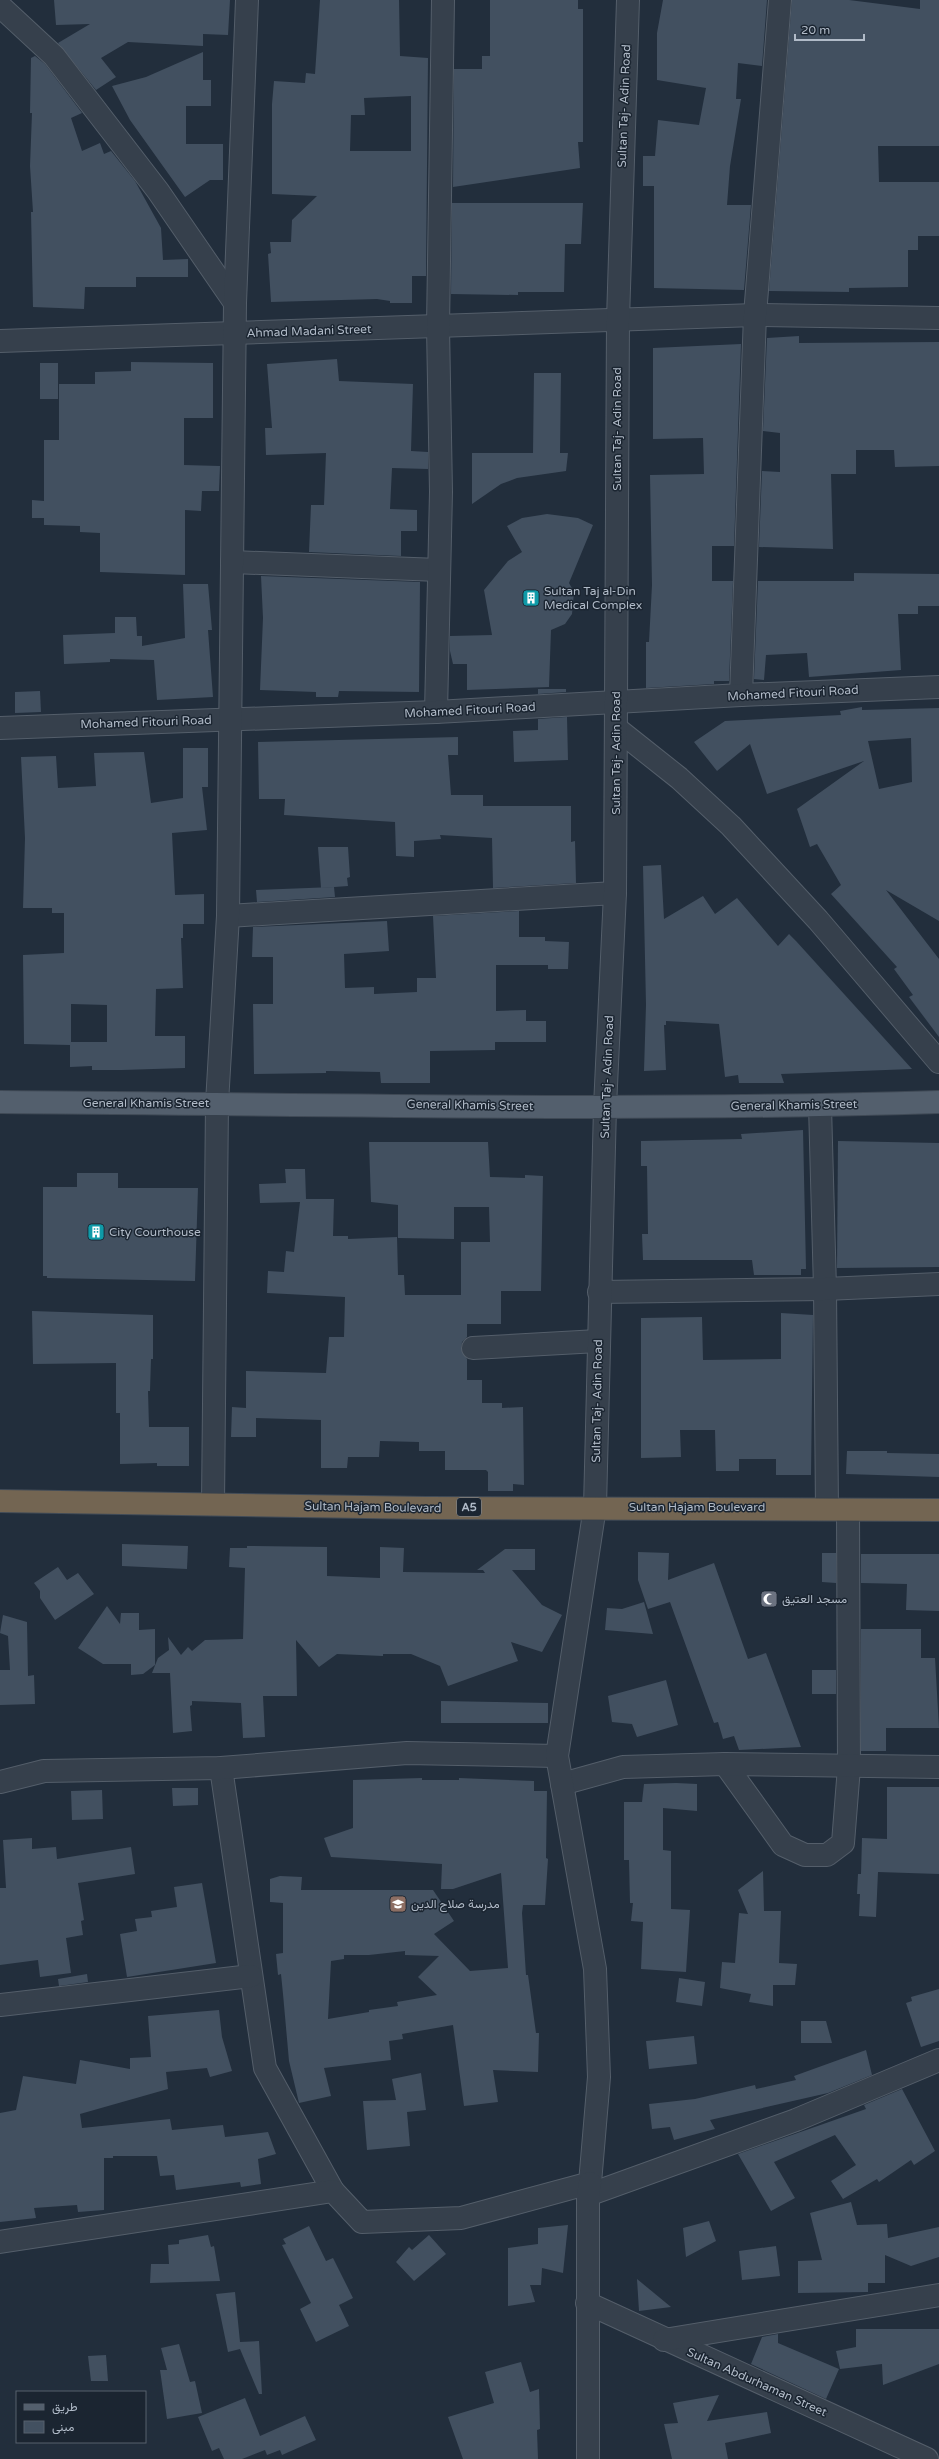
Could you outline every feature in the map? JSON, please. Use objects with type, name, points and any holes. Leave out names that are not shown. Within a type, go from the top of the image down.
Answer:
[{"type":"highway","name":"Sultan Hajam Boulevard","points":[[0,1501],[939,1510]]},
{"type":"main road","name":"General Khamis Street","points":[[0,1102],[605,1107],[820,1106],[939,1102]]},
{"type":"street","points":[[0,0],[0,7],[54,56],[158,191],[235,303]]},
{"type":"street","points":[[213,1504],[217,1103],[228,916],[236,333],[235,303],[246,0]]},
{"type":"street","points":[[436,712],[441,492],[438,327],[443,0]]},
{"type":"street","name":"Sultan Taj- Adin Road","points":[[588,2459],[587,2303],[589,2189],[599,2077],[595,1969],[557,1756],[595,1507],[599,1292],[605,1107],[615,893],[618,320],[628,0]]},
{"type":"street","points":[[741,695],[755,315],[780,0]]},
{"type":"street","name":"Ahmad Madani Street","points":[[0,341],[755,315],[939,318]]},
{"type":"street","points":[[232,562],[439,570]]},
{"type":"street","name":"Mohamed Fitouri Road","points":[[0,728],[231,718],[436,712],[741,695],[939,687]]},
{"type":"street","points":[[616,728],[679,778],[730,826],[818,920],[939,1062]]},
{"type":"street","points":[[228,916],[615,893]]},
{"type":"street","points":[[725,1764],[783,1845],[805,1856],[827,1855],[843,1843],[849,1767],[838,1509],[825,1289],[820,1106]]},
{"type":"street","points":[[599,1292],[825,1289],[939,1284]]},
{"type":"street","points":[[473,1348],[598,1341]]},
{"type":"street","points":[[0,1782],[44,1771],[222,1768],[407,1754],[557,1756]]},
{"type":"street","points":[[562,1784],[623,1767],[725,1764],[849,1767],[939,1767]]},
{"type":"street","points":[[222,1768],[265,2068],[333,2191],[362,2222],[461,2218],[589,2189],[796,2120],[939,2060]]},
{"type":"street","points":[[0,2005],[251,1976]]},
{"type":"street","points":[[0,2242],[333,2191]]},
{"type":"street","points":[[664,2340],[939,2294]]},
{"type":"street","name":"Sultan Abdurhaman Street","points":[[587,2303],[664,2340],[927,2459]]},
{"type":"building","points":[[54,0],[230,0],[228,35],[203,34],[203,46],[128,42],[101,58],[116,77],[96,90],[58,43],[90,24],[56,25]]},
{"type":"building","points":[[320,0],[399,0],[400,56],[428,58],[426,276],[412,276],[412,303],[390,303],[390,301],[377,299],[271,302],[268,254],[271,253],[270,242],[291,242],[292,220],[317,196],[272,194],[272,104],[274,81],[305,83],[306,73],[315,74]],"holes":[[[411,96],[411,151],[350,151],[351,115],[365,115],[364,98]]]},
{"type":"building","points":[[490,0],[578,0],[578,9],[583,9],[583,142],[578,142],[580,168],[453,187],[454,69],[482,69],[482,56],[490,56]]},
{"type":"building","points":[[663,0],[767,0],[762,66],[738,63],[736,99],[741,99],[730,166],[727,205],[751,205],[744,290],[654,288],[654,186],[643,186],[643,156],[655,156],[658,120],[699,125],[706,88],[657,80],[657,33]]},
{"type":"building","points":[[792,0],[849,0],[920,9],[920,0],[939,0],[939,146],[878,146],[879,182],[939,182],[939,236],[918,236],[918,250],[908,250],[908,287],[849,288],[849,292],[769,291]]},
{"type":"building","points":[[203,52],[203,80],[211,80],[211,106],[186,106],[186,144],[223,144],[223,180],[210,180],[185,197],[130,120],[112,86],[146,77]]},
{"type":"building","points":[[35,56],[45,64],[82,113],[71,118],[82,151],[100,143],[104,154],[111,151],[135,181],[161,228],[163,260],[188,259],[188,277],[136,277],[136,287],[85,287],[84,309],[33,307],[31,212],[33,212],[30,166],[32,113],[30,113],[31,58]]},
{"type":"building","points":[[452,203],[583,203],[581,244],[565,244],[564,292],[518,292],[518,295],[451,294]]},
{"type":"building","points":[[799,336],[799,343],[939,342],[939,466],[895,467],[894,450],[856,450],[856,474],[831,474],[833,549],[759,547],[762,471],[780,472],[780,433],[763,431],[767,338]]},
{"type":"building","points":[[741,344],[734,546],[712,546],[712,581],[733,581],[729,681],[714,681],[714,684],[646,688],[646,642],[649,642],[652,585],[650,475],[704,474],[703,438],[653,439],[653,348]]},
{"type":"building","points":[[337,359],[339,381],[413,384],[411,451],[428,452],[428,469],[392,468],[390,509],[417,510],[417,531],[401,531],[401,556],[309,552],[311,505],[324,505],[326,453],[266,455],[265,428],[272,428],[267,364]]},
{"type":"building","points":[[131,362],[213,363],[213,418],[184,418],[184,465],[220,466],[219,491],[202,491],[201,511],[185,510],[185,575],[100,572],[100,533],[80,532],[80,526],[44,525],[44,518],[32,518],[32,500],[44,501],[44,440],[59,440],[59,384],[95,384],[95,372],[131,371]]},
{"type":"building","points":[[40,363],[58,363],[58,399],[40,399]]},
{"type":"building","points":[[534,373],[561,373],[560,453],[568,453],[566,471],[517,478],[501,484],[472,504],[472,453],[533,453]]},
{"type":"building","name":"Sultan Taj al-Din Medical Complex","points":[[547,514],[578,518],[593,525],[569,583],[574,592],[572,614],[565,624],[551,630],[549,687],[467,690],[467,664],[453,664],[450,651],[450,636],[492,635],[484,590],[508,561],[522,552],[507,526],[522,518]]},
{"type":"building","points":[[854,573],[939,574],[939,606],[918,606],[918,614],[898,614],[901,670],[809,677],[807,653],[766,655],[764,680],[754,679],[758,581],[854,581]]},
{"type":"building","points":[[261,576],[420,582],[419,692],[339,691],[338,697],[316,697],[316,692],[260,690],[263,618]]},
{"type":"building","points":[[183,584],[208,584],[212,630],[208,630],[213,697],[157,700],[154,660],[110,659],[110,662],[64,664],[63,635],[115,633],[115,617],[136,617],[137,636],[142,636],[142,646],[185,638]]},
{"type":"building","points":[[538,689],[566,689],[566,692],[538,694]]},
{"type":"building","points":[[40,691],[41,712],[15,713],[15,692]]},
{"type":"building","points":[[862,707],[862,710],[939,708],[939,921],[886,890],[939,959],[939,1037],[909,997],[913,995],[894,969],[897,967],[831,894],[841,885],[817,844],[810,847],[797,809],[864,761],[767,794],[750,744],[717,771],[694,742],[725,721],[841,715],[840,711]],"holes":[[[911,738],[912,782],[879,789],[868,741]]]},
{"type":"building","points":[[567,717],[568,760],[514,762],[513,731],[538,730],[538,719]]},
{"type":"building","points":[[458,737],[458,755],[448,755],[451,795],[483,795],[483,806],[571,806],[571,842],[575,841],[576,883],[493,888],[492,838],[440,835],[441,839],[414,841],[414,857],[396,856],[395,822],[284,815],[285,799],[259,799],[258,742]]},
{"type":"building","points":[[183,748],[208,748],[208,787],[202,787],[207,830],[172,833],[175,895],[204,894],[204,924],[183,924],[183,938],[181,938],[183,988],[156,989],[155,1036],[185,1036],[185,1068],[92,1070],[92,1066],[70,1067],[70,1045],[24,1044],[23,955],[64,953],[64,913],[52,913],[52,908],[23,908],[25,838],[21,757],[56,756],[58,788],[96,786],[94,753],[144,752],[151,803],[183,798]],"holes":[[[71,1004],[107,1005],[107,1042],[71,1042]]]},
{"type":"building","points":[[318,847],[348,847],[350,877],[347,878],[348,886],[321,888]]},
{"type":"building","points":[[661,865],[664,919],[703,896],[715,914],[737,898],[778,946],[789,934],[912,1069],[781,1074],[784,1083],[739,1083],[738,1075],[725,1077],[719,1024],[666,1021],[666,1025],[664,1025],[666,1070],[644,1071],[646,1005],[643,866]]},
{"type":"building","points":[[334,887],[335,897],[257,902],[256,890]]},
{"type":"building","points":[[519,911],[519,937],[545,937],[545,941],[569,942],[568,969],[548,969],[548,965],[496,965],[496,1011],[526,1010],[526,1021],[546,1021],[546,1042],[495,1042],[495,1050],[430,1051],[430,1083],[381,1083],[380,1072],[326,1071],[326,1073],[254,1074],[253,1004],[273,1004],[273,957],[252,957],[253,927],[387,921],[389,951],[344,954],[345,988],[374,987],[374,994],[417,992],[417,978],[436,978],[433,916]]},
{"type":"building","points":[[803,1130],[806,1269],[801,1269],[801,1275],[754,1275],[752,1260],[643,1260],[642,1234],[648,1234],[647,1166],[641,1166],[641,1141],[742,1139],[741,1134]]},
{"type":"building","points":[[838,1141],[939,1143],[939,1267],[837,1268]]},
{"type":"building","points":[[369,1142],[488,1142],[490,1177],[525,1178],[525,1175],[543,1176],[541,1291],[501,1291],[501,1324],[467,1324],[467,1337],[462,1342],[461,1348],[467,1359],[467,1380],[482,1380],[482,1403],[502,1403],[502,1408],[523,1407],[524,1485],[513,1484],[513,1491],[488,1491],[488,1472],[486,1470],[445,1470],[445,1451],[419,1451],[419,1442],[380,1441],[379,1457],[348,1457],[347,1468],[321,1468],[321,1420],[256,1418],[256,1437],[231,1437],[232,1407],[246,1408],[246,1371],[326,1373],[329,1337],[344,1337],[345,1297],[267,1293],[268,1271],[284,1272],[286,1251],[294,1252],[300,1202],[260,1203],[259,1184],[286,1183],[285,1169],[305,1169],[306,1199],[334,1199],[333,1236],[348,1236],[348,1239],[397,1237],[398,1275],[404,1275],[405,1295],[461,1295],[461,1242],[490,1242],[489,1207],[454,1207],[454,1239],[398,1238],[398,1205],[371,1202]]},
{"type":"building","name":"City Courthouse","points":[[77,1173],[118,1173],[118,1188],[198,1188],[195,1281],[47,1278],[47,1276],[43,1276],[43,1187],[77,1187]]},
{"type":"building","points":[[32,1311],[153,1315],[153,1359],[151,1359],[150,1391],[148,1391],[149,1427],[189,1427],[189,1466],[157,1466],[157,1463],[120,1464],[120,1413],[116,1413],[116,1363],[33,1364]]},
{"type":"building","points":[[781,1313],[813,1315],[811,1475],[776,1475],[776,1459],[739,1459],[739,1471],[716,1471],[715,1430],[680,1430],[681,1457],[641,1458],[641,1318],[702,1317],[703,1360],[781,1359]]},
{"type":"building","points":[[847,1451],[887,1451],[887,1453],[939,1454],[939,1477],[846,1474]]},
{"type":"building","points":[[122,1544],[188,1546],[187,1569],[122,1566]]},
{"type":"building","points":[[247,1546],[327,1547],[327,1576],[380,1578],[380,1547],[404,1548],[403,1572],[485,1573],[483,1570],[477,1570],[505,1549],[535,1549],[535,1570],[512,1570],[542,1605],[562,1615],[542,1652],[511,1642],[518,1661],[448,1686],[440,1666],[411,1654],[383,1654],[383,1656],[337,1654],[319,1667],[296,1640],[297,1696],[263,1696],[265,1737],[243,1738],[241,1703],[192,1701],[192,1705],[190,1706],[192,1731],[173,1733],[170,1673],[152,1673],[158,1658],[169,1650],[168,1637],[181,1655],[188,1647],[192,1651],[205,1640],[243,1639],[245,1568],[229,1567],[230,1548],[247,1548]]},
{"type":"building","points":[[638,1552],[669,1553],[668,1580],[714,1563],[748,1659],[766,1653],[801,1747],[739,1750],[734,1736],[723,1739],[718,1722],[714,1723],[670,1602],[648,1609],[638,1580]]},
{"type":"building","points":[[822,1553],[836,1553],[836,1583],[822,1582]]},
{"type":"building","points":[[861,1554],[939,1554],[939,1611],[906,1610],[907,1584],[861,1583]]},
{"type":"building","points":[[58,1567],[67,1580],[78,1573],[94,1594],[55,1620],[40,1598],[40,1591],[34,1583]]},
{"type":"building","points":[[644,1602],[653,1634],[605,1630],[607,1608],[622,1609]]},
{"type":"building","points":[[107,1606],[120,1624],[121,1613],[139,1613],[139,1630],[155,1629],[155,1665],[143,1674],[131,1675],[131,1664],[103,1664],[78,1648]]},
{"type":"building","points":[[3,1615],[27,1622],[28,1676],[34,1675],[35,1704],[0,1705],[0,1670],[10,1670],[8,1636],[0,1633]]},
{"type":"building","points":[[861,1629],[921,1629],[921,1658],[935,1658],[939,1728],[886,1728],[886,1751],[861,1751]]},
{"type":"building","points":[[812,1670],[836,1670],[836,1694],[812,1694]]},
{"type":"building","points":[[666,1680],[678,1725],[637,1737],[632,1724],[612,1722],[608,1696]]},
{"type":"building","points":[[441,1701],[548,1703],[548,1723],[441,1723]]},
{"type":"building","name":"مدرسة صلاح الدين","points":[[422,1778],[422,1780],[459,1780],[459,1778],[534,1781],[534,1791],[547,1791],[546,1858],[548,1859],[545,1905],[523,1905],[522,1913],[526,1975],[528,1975],[536,2033],[539,2033],[538,2072],[493,2070],[498,2102],[464,2106],[453,2025],[402,2034],[403,2039],[389,2041],[391,2060],[324,2068],[331,2096],[299,2103],[289,2061],[281,1974],[278,1975],[276,1954],[283,1953],[283,1903],[270,1902],[270,1879],[280,1876],[302,1877],[301,1890],[433,1890],[454,1921],[434,1934],[470,1971],[508,1968],[501,1873],[453,1889],[441,1889],[442,1864],[331,1857],[324,1838],[353,1828],[353,1780]],"holes":[[[405,1951],[405,1955],[439,1956],[418,1977],[437,1995],[397,2002],[398,2006],[369,2010],[369,2012],[328,2019],[331,1961],[344,1959],[344,1955],[369,1955]]]},
{"type":"building","points":[[644,1784],[697,1784],[697,1811],[663,1808],[663,1850],[671,1851],[671,1909],[690,1910],[686,1972],[641,1969],[643,1922],[631,1921],[633,1903],[630,1903],[629,1860],[624,1860],[624,1802],[642,1802]]},
{"type":"building","points":[[887,1787],[939,1787],[939,1874],[878,1872],[876,1917],[859,1916],[860,1894],[857,1894],[858,1874],[861,1874],[862,1838],[887,1839]]},
{"type":"building","points":[[172,1788],[198,1788],[198,1805],[173,1806]]},
{"type":"building","points":[[102,1790],[103,1819],[72,1820],[71,1791]]},
{"type":"building","points":[[32,1838],[32,1849],[56,1847],[57,1859],[131,1847],[135,1874],[78,1883],[84,1920],[81,1921],[83,1935],[66,1938],[71,1973],[40,1977],[38,1960],[0,1965],[0,1888],[6,1888],[3,1840]]},
{"type":"building","points":[[763,1871],[764,1911],[781,1911],[779,1963],[797,1964],[795,1985],[773,1985],[773,2006],[749,2002],[751,1994],[720,1988],[722,1962],[735,1963],[739,1913],[748,1914],[738,1890]]},
{"type":"building","points":[[202,1883],[216,1963],[127,1977],[120,1934],[137,1931],[135,1919],[152,1917],[151,1911],[177,1907],[174,1887]]},
{"type":"building","points":[[87,1974],[88,1982],[59,1986],[58,1979]]},
{"type":"building","points":[[679,1978],[705,1982],[702,2006],[676,2002]]},
{"type":"building","points":[[939,1989],[939,2041],[921,2047],[906,2003],[912,2001],[911,1997]]},
{"type":"building","points":[[219,2010],[222,2037],[232,2071],[210,2077],[207,2068],[166,2072],[168,2089],[80,2114],[82,2128],[170,2119],[172,2130],[223,2125],[225,2137],[268,2132],[276,2154],[258,2159],[261,2184],[241,2187],[240,2182],[176,2190],[174,2175],[160,2176],[157,2156],[113,2156],[113,2158],[104,2158],[104,2210],[78,2212],[77,2205],[34,2208],[36,2218],[0,2222],[0,2113],[16,2110],[23,2076],[76,2084],[80,2060],[130,2069],[130,2058],[151,2057],[148,2016]]},
{"type":"building","points":[[801,2021],[826,2021],[832,2043],[801,2043]]},
{"type":"building","points":[[694,2036],[697,2064],[649,2069],[646,2041]]},
{"type":"building","points":[[866,2050],[872,2075],[828,2093],[710,2120],[715,2129],[674,2140],[670,2127],[652,2129],[649,2104],[695,2099],[755,2085],[756,2089],[796,2080],[794,2076]]},
{"type":"building","points":[[421,2073],[426,2110],[407,2112],[410,2146],[367,2150],[363,2101],[396,2100],[392,2079]]},
{"type":"building","points":[[902,2089],[935,2151],[914,2165],[911,2160],[879,2182],[877,2179],[843,2199],[831,2181],[856,2165],[835,2135],[774,2162],[795,2198],[771,2211],[738,2154],[866,2109],[864,2105]]},
{"type":"building","points":[[851,2202],[857,2225],[887,2224],[888,2238],[939,2227],[939,2257],[911,2266],[885,2255],[885,2283],[868,2283],[868,2292],[798,2293],[798,2261],[822,2260],[810,2213]]},
{"type":"building","points":[[709,2221],[716,2241],[686,2257],[683,2228]]},
{"type":"building","points":[[568,2225],[563,2273],[542,2268],[541,2285],[530,2285],[535,2302],[508,2306],[508,2248],[538,2244],[538,2228]]},
{"type":"building","points":[[309,2226],[326,2261],[333,2258],[353,2298],[339,2305],[349,2326],[316,2342],[300,2309],[311,2303],[282,2245],[286,2244],[283,2239]]},
{"type":"building","points":[[208,2235],[211,2247],[214,2246],[220,2281],[150,2283],[151,2264],[169,2264],[168,2245],[179,2244],[179,2240]]},
{"type":"building","points":[[429,2235],[446,2254],[414,2281],[396,2262],[409,2247],[412,2250]]},
{"type":"building","points":[[776,2246],[780,2276],[742,2280],[739,2251]]},
{"type":"building","points":[[637,2279],[671,2307],[639,2311]]},
{"type":"building","points":[[235,2292],[240,2342],[259,2341],[262,2394],[259,2394],[240,2349],[228,2352],[216,2294]]},
{"type":"building","points":[[856,2329],[939,2329],[939,2364],[883,2385],[882,2364],[840,2369],[836,2351],[856,2347]]},
{"type":"building","points":[[778,2334],[778,2343],[839,2369],[826,2399],[751,2364],[762,2337]]},
{"type":"building","points":[[179,2344],[190,2382],[195,2381],[202,2413],[167,2419],[160,2370],[167,2370],[161,2348]]},
{"type":"building","points":[[106,2355],[108,2381],[91,2381],[88,2356]]},
{"type":"building","points":[[521,2362],[530,2392],[539,2389],[540,2429],[537,2430],[538,2459],[463,2459],[448,2417],[494,2403],[485,2372]]},
{"type":"building","points":[[719,2395],[707,2421],[767,2412],[771,2433],[725,2443],[728,2459],[672,2459],[664,2424],[678,2423],[673,2403]]},
{"type":"building","points":[[245,2398],[260,2436],[305,2416],[316,2440],[282,2455],[280,2450],[267,2455],[265,2450],[242,2459],[224,2459],[219,2448],[212,2451],[198,2417]]},
{"type":"place","name":"Sultan Taj al-Din Medical Complex","points":[[531,598]]},
{"type":"place","name":"City Courthouse","points":[[96,1232]]},
{"type":"place","name":"مسجد العتيق","points":[[769,1599]]},
{"type":"place","name":"مدرسة صلاح الدين","points":[[398,1904]]}]
